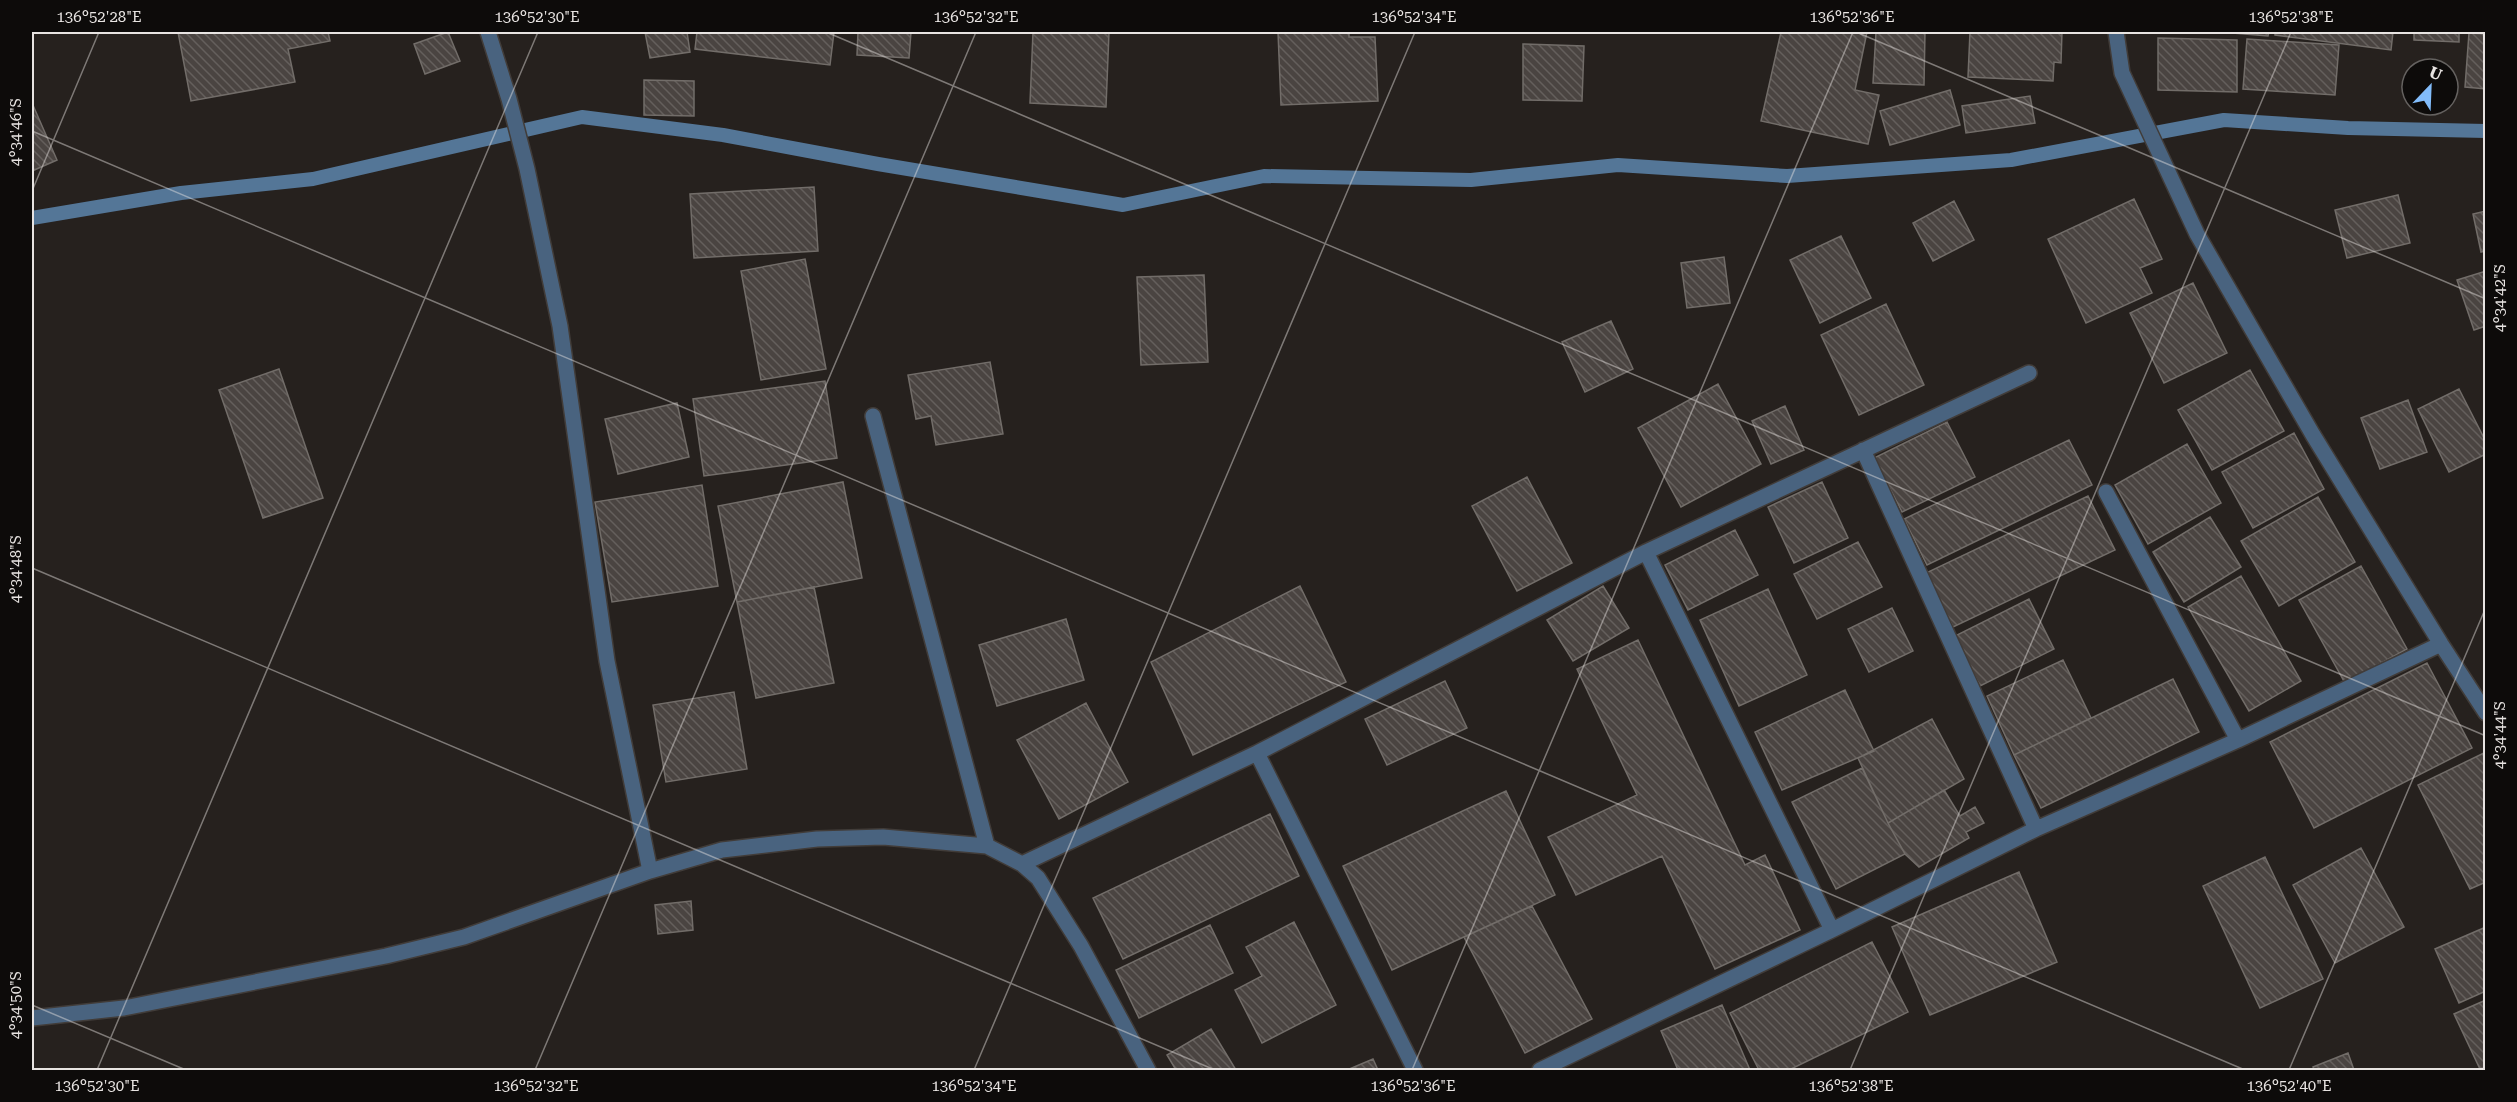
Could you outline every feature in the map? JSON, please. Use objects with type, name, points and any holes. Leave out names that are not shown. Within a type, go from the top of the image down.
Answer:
[{"type":"street","points":[[488,32],[509,99],[527,169],[560,326],[607,661],[650,871]]},
{"type":"street","points":[[2116,32],[2122,73],[2197,234],[2313,435],[2441,645],[2486,712]]},
{"type":"street","points":[[1022,864],[1257,753],[1646,552],[2030,373]]},
{"type":"street","points":[[873,416],[987,846]]},
{"type":"street","points":[[1863,450],[2036,829]]},
{"type":"street","points":[[2106,492],[2238,740]]},
{"type":"street","points":[[1646,552],[1832,930]]},
{"type":"street","points":[[1540,1071],[2036,829],[2238,740],[2441,645]]},
{"type":"street","points":[[1257,753],[1415,1071]]},
{"type":"street","points":[[32,1018],[124,1008],[386,956],[475,934],[650,871],[722,850],[817,839],[883,837],[987,846],[1022,864],[1038,878],[1081,946],[1148,1071]]},
{"type":"building","points":[[178,32],[328,32],[330,41],[288,49],[295,82],[191,101]]},
{"type":"building","points":[[448,32],[460,61],[425,74],[414,44]]},
{"type":"building","points":[[645,32],[687,32],[690,52],[650,58]]},
{"type":"building","points":[[697,32],[834,32],[830,65],[695,49]]},
{"type":"building","points":[[858,32],[911,32],[909,58],[857,55]]},
{"type":"building","points":[[1033,32],[1109,32],[1106,107],[1030,103]]},
{"type":"building","points":[[1278,32],[1349,32],[1349,37],[1375,37],[1378,101],[1281,105]]},
{"type":"building","points":[[1781,32],[1867,32],[1855,90],[1879,95],[1868,144],[1761,121]]},
{"type":"building","points":[[1876,32],[1925,32],[1924,85],[1873,83]]},
{"type":"building","points":[[1970,32],[2062,32],[2061,63],[2054,62],[2053,81],[1968,77]]},
{"type":"building","points":[[2220,32],[2269,32],[2268,36]]},
{"type":"building","points":[[2275,32],[2393,32],[2391,50],[2275,35]]},
{"type":"building","points":[[2414,32],[2459,32],[2459,42],[2414,40]]},
{"type":"building","points":[[2469,33],[2486,34],[2486,89],[2465,87]]},
{"type":"building","points":[[2158,38],[2237,40],[2237,92],[2158,90]]},
{"type":"building","points":[[2247,39],[2339,45],[2335,95],[2243,89]]},
{"type":"building","points":[[1523,44],[1584,46],[1582,101],[1523,100]]},
{"type":"building","points":[[644,80],[694,81],[694,116],[644,115]]},
{"type":"building","points":[[1950,90],[1960,125],[1890,145],[1880,111]]},
{"type":"building","points":[[2030,96],[2035,123],[1966,133],[1962,106]]},
{"type":"building","points":[[32,103],[57,160],[32,171]]},
{"type":"building","points":[[814,187],[818,251],[694,258],[690,194]]},
{"type":"building","points":[[2398,195],[2410,243],[2347,258],[2335,210]]},
{"type":"building","points":[[2134,199],[2162,259],[2140,268],[2152,293],[2086,323],[2048,239]]},
{"type":"building","points":[[1954,201],[1974,240],[1933,261],[1913,223]]},
{"type":"building","points":[[2486,211],[2486,251],[2481,252],[2473,214]]},
{"type":"building","points":[[1841,236],[1871,298],[1820,323],[1790,260]]},
{"type":"building","points":[[1724,257],[1730,303],[1687,308],[1681,263]]},
{"type":"building","points":[[805,259],[826,369],[761,380],[741,271]]},
{"type":"building","points":[[2486,271],[2486,326],[2474,330],[2457,280]]},
{"type":"building","points":[[1204,275],[1208,362],[1141,365],[1137,277]]},
{"type":"building","points":[[2193,283],[2227,353],[2164,383],[2130,313]]},
{"type":"building","points":[[1886,304],[1924,385],[1859,415],[1821,335]]},
{"type":"building","points":[[1611,321],[1633,369],[1585,392],[1562,342]]},
{"type":"building","points":[[990,362],[1003,434],[936,445],[931,416],[916,419],[908,375]]},
{"type":"building","points":[[279,369],[323,498],[263,518],[219,390]]},
{"type":"building","points":[[2250,370],[2284,431],[2212,470],[2178,410]]},
{"type":"building","points":[[825,381],[837,458],[704,476],[693,399]]},
{"type":"building","points":[[1718,384],[1761,464],[1681,507],[1638,428]]},
{"type":"building","points":[[2459,389],[2486,442],[2486,454],[2449,472],[2418,409]]},
{"type":"building","points":[[2408,400],[2427,452],[2380,469],[2361,418]]},
{"type":"building","points":[[677,403],[689,457],[618,474],[605,419]]},
{"type":"building","points":[[1785,406],[1804,450],[1771,464],[1752,421]]},
{"type":"building","points":[[1947,422],[1975,477],[1902,512],[1874,458]]},
{"type":"building","points":[[2294,433],[2324,489],[2253,528],[2222,472]]},
{"type":"building","points":[[2069,440],[2092,485],[1927,565],[1904,519]]},
{"type":"building","points":[[2187,444],[2221,503],[2148,544],[2115,485]]},
{"type":"building","points":[[1527,477],[1572,563],[1517,591],[1472,506]]},
{"type":"building","points":[[843,482],[862,578],[737,602],[718,506]]},
{"type":"building","points":[[1822,482],[1848,538],[1794,563],[1768,507]]},
{"type":"building","points":[[702,485],[718,586],[612,602],[595,502]]},
{"type":"building","points":[[2088,496],[2115,550],[1953,627],[1926,573]]},
{"type":"building","points":[[2318,497],[2355,562],[2279,606],[2241,541]]},
{"type":"building","points":[[2210,517],[2241,567],[2184,602],[2153,552]]},
{"type":"building","points":[[1735,530],[1758,575],[1688,610],[1665,565]]},
{"type":"building","points":[[1858,542],[1882,587],[1817,619],[1794,574]]},
{"type":"building","points":[[2361,566],[2407,649],[2345,683],[2299,600]]},
{"type":"building","points":[[2241,576],[2301,681],[2249,711],[2188,607]]},
{"type":"building","points":[[1300,586],[1346,682],[1193,755],[1151,662]]},
{"type":"building","points":[[1603,586],[1629,628],[1573,661],[1547,620]]},
{"type":"building","points":[[814,587],[834,683],[756,698],[737,602]]},
{"type":"building","points":[[1768,589],[1807,675],[1739,706],[1700,620]]},
{"type":"building","points":[[2029,599],[2054,649],[1980,686],[1955,636]]},
{"type":"building","points":[[1892,608],[1913,651],[1869,672],[1848,629]]},
{"type":"building","points":[[1066,619],[1084,680],[997,706],[979,645]]},
{"type":"building","points":[[1638,640],[1745,865],[1765,855],[1800,930],[1715,969],[1662,856],[1576,895],[1548,837],[1637,795],[1577,669]]},
{"type":"building","points":[[2063,660],[2091,718],[2014,755],[1987,696]]},
{"type":"building","points":[[2427,663],[2472,748],[2314,828],[2270,742]]},
{"type":"building","points":[[2173,679],[2199,732],[2041,808],[2014,755]]},
{"type":"building","points":[[1445,681],[1467,728],[1387,765],[1365,719]]},
{"type":"building","points":[[1845,690],[1874,751],[1782,790],[1755,732]]},
{"type":"building","points":[[734,692],[747,769],[666,782],[653,705]]},
{"type":"building","points":[[1086,703],[1128,782],[1059,819],[1017,740]]},
{"type":"building","points":[[1932,719],[1964,779],[1888,823],[1858,758]]},
{"type":"building","points":[[2486,752],[2486,882],[2470,889],[2418,785]]},
{"type":"building","points":[[1862,768],[1905,854],[1836,889],[1792,802]]},
{"type":"building","points":[[1944,790],[1960,816],[1975,807],[1984,823],[1966,832],[1969,838],[1919,867],[1905,854],[1888,823]]},
{"type":"building","points":[[1506,791],[1555,895],[1392,970],[1343,866]]},
{"type":"building","points":[[1270,814],[1299,876],[1123,959],[1093,898]]},
{"type":"building","points":[[2361,848],[2404,927],[2335,963],[2293,885]]},
{"type":"building","points":[[2265,857],[2323,979],[2260,1008],[2203,886]]},
{"type":"building","points":[[2019,872],[2057,962],[1930,1015],[1892,927]]},
{"type":"building","points":[[691,901],[693,930],[658,934],[655,905]]},
{"type":"building","points":[[1532,906],[1592,1019],[1525,1053],[1464,937]]},
{"type":"building","points":[[1294,922],[1336,1005],[1262,1043],[1235,990],[1262,976],[1246,947]]},
{"type":"building","points":[[1210,925],[1233,973],[1139,1018],[1116,970]]},
{"type":"building","points":[[2486,927],[2486,991],[2459,1003],[2435,949]]},
{"type":"building","points":[[1872,942],[1908,1012],[1789,1070],[1759,1070],[1730,1013]]},
{"type":"building","points":[[2486,1000],[2486,1067],[2480,1069],[2454,1014]]},
{"type":"building","points":[[1722,1005],[1750,1070],[1678,1070],[1661,1031]]},
{"type":"building","points":[[1211,1029],[1236,1070],[1176,1070],[1167,1055]]},
{"type":"building","points":[[2348,1053],[2354,1070],[2314,1070],[2313,1067]]},
{"type":"building","points":[[1373,1059],[1378,1070],[1347,1070]]},
{"type":"waterway","points":[[32,218],[181,193],[313,179],[582,117],[723,135],[878,164],[1123,205],[1264,176],[1471,180],[1618,165],[1787,176],[2011,160],[2224,120],[2348,128],[2486,131]]}]
